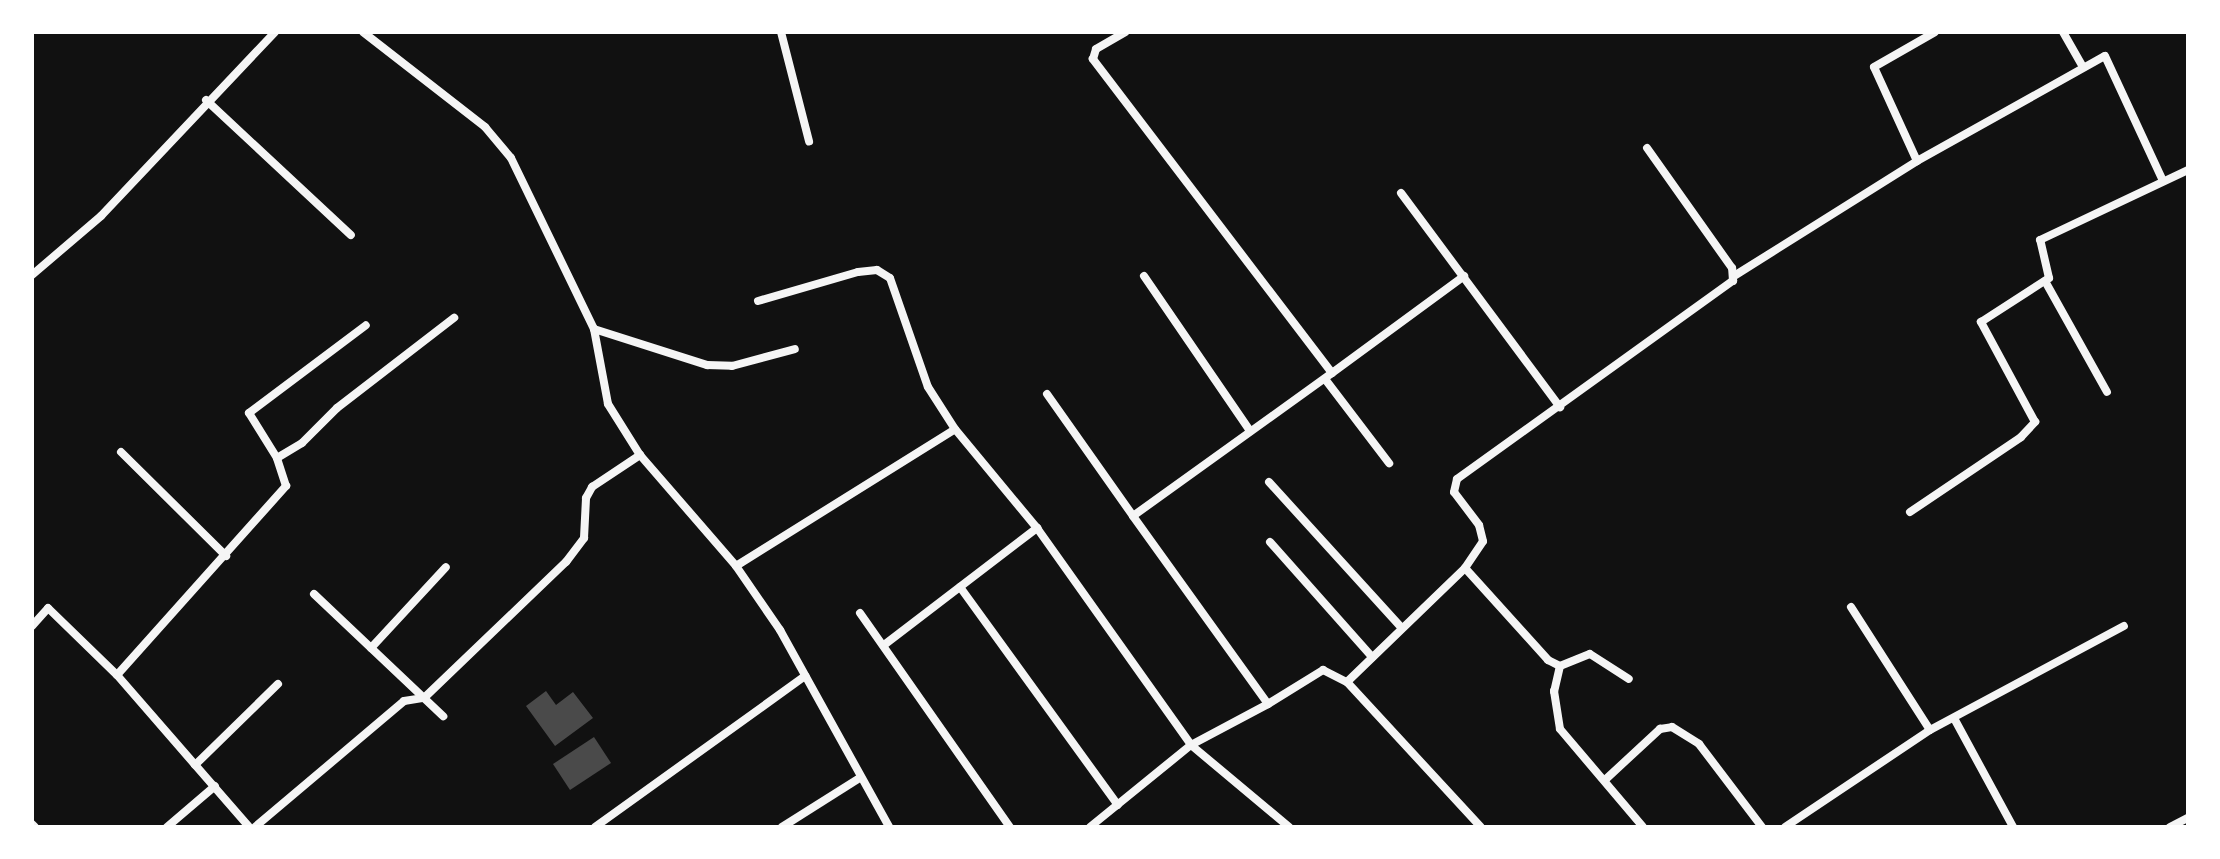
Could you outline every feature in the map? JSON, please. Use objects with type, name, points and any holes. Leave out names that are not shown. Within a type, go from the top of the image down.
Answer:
[{"type":"street","points":[[32,275],[101,216],[206,100],[275,32]]},
{"type":"street","points":[[363,32],[485,127],[511,158],[594,329],[608,404],[640,455],[736,566],[805,676],[889,827]]},
{"type":"street","points":[[781,32],[809,141]]},
{"type":"street","points":[[1126,32],[1096,49],[1093,59],[1329,376],[1389,463]]},
{"type":"street","points":[[1917,161],[1874,67],[1935,32]]},
{"type":"street","points":[[2063,32],[2083,67]]},
{"type":"street","points":[[1347,682],[1465,568],[1483,535],[1454,492],[1457,479],[1729,286],[1734,276],[1917,161],[2105,56],[2163,181]]},
{"type":"street","points":[[206,100],[351,235]]},
{"type":"street","points":[[1647,148],[1734,276]]},
{"type":"street","points":[[1910,512],[2032,428],[2035,418],[1981,322],[2045,281],[2048,274],[2037,244],[2045,236],[2188,170]]},
{"type":"street","points":[[1401,193],[1560,407]]},
{"type":"street","points":[[758,301],[858,272],[877,270],[890,278],[928,387],[955,429],[1037,528],[1191,745],[1289,827]]},
{"type":"street","points":[[1144,276],[1250,431]]},
{"type":"street","points":[[1133,516],[1464,276]]},
{"type":"street","points":[[2045,281],[2107,392]]},
{"type":"street","points":[[277,458],[302,443],[337,408],[360,396],[454,318]]},
{"type":"street","points":[[117,675],[286,486],[277,458],[249,413],[366,325]]},
{"type":"street","points":[[594,329],[707,365],[732,366],[795,349]]},
{"type":"street","points":[[1047,394],[1268,704]]},
{"type":"street","points":[[736,566],[955,429]]},
{"type":"street","points":[[121,452],[226,556]]},
{"type":"street","points":[[32,626],[48,608],[117,675],[252,827],[404,701],[424,698],[566,562],[584,538],[586,498],[592,487],[640,455]]},
{"type":"street","points":[[1269,482],[1402,628]]},
{"type":"street","points":[[884,645],[1037,528]]},
{"type":"street","points":[[1270,542],[1372,657]]},
{"type":"street","points":[[371,648],[446,567]]},
{"type":"street","points":[[1465,568],[1540,654],[1560,666]]},
{"type":"street","points":[[960,587],[1118,805]]},
{"type":"street","points":[[314,594],[443,716]]},
{"type":"street","points":[[1851,607],[1930,730]]},
{"type":"street","points":[[860,613],[1010,827]]},
{"type":"street","points":[[1785,827],[1930,730],[1955,720],[2124,626]]},
{"type":"street","points":[[1560,666],[1590,654],[1629,679]]},
{"type":"street","points":[[1560,666],[1554,691],[1560,729],[1606,779],[1643,827]]},
{"type":"street","points":[[1094,826],[1191,745],[1323,670],[1347,682],[1481,827]]},
{"type":"street","points":[[595,827],[805,676]]},
{"type":"street","points":[[195,765],[278,684]]},
{"type":"street","points":[[1955,720],[2013,827]]},
{"type":"street","points":[[1606,779],[1660,729],[1672,727],[1699,744],[1762,827]]},
{"type":"street","points":[[782,827],[861,777]]},
{"type":"street","points":[[167,827],[215,786]]},
{"type":"street","points":[[2170,827],[2188,818]]},
{"type":"building","points":[[546,691],[556,705],[573,692],[593,718],[555,746],[526,706]]},
{"type":"building","points":[[594,737],[611,763],[570,790],[553,764]]}]
